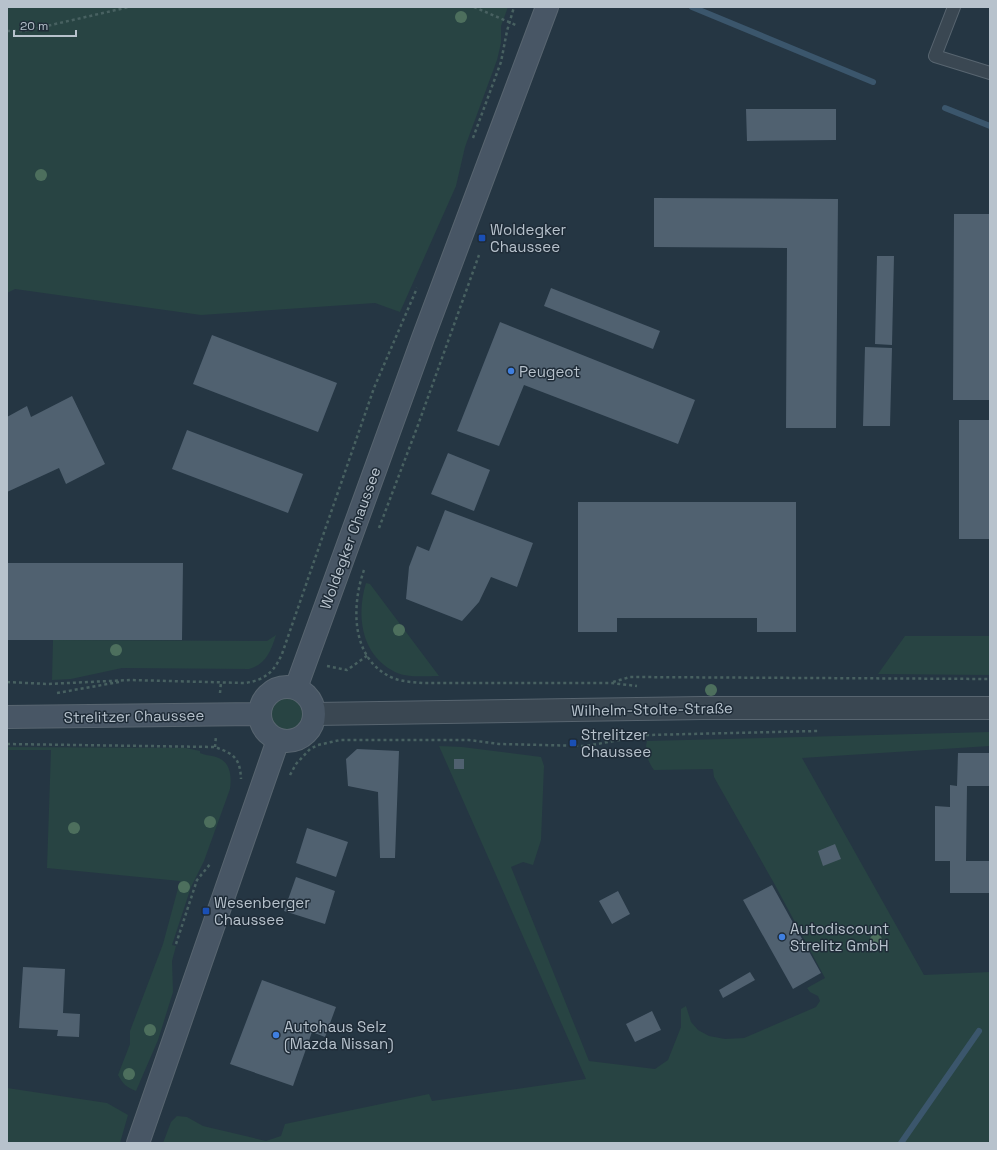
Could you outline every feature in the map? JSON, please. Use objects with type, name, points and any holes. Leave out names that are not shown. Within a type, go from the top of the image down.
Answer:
[{"type":"main road","name":"Woldegker Chaussee","points":[[296,688],[397,409],[548,7]]},
{"type":"main road","points":[[283,687],[296,688],[307,696],[311,701],[315,714],[312,726],[303,736],[291,741],[278,740],[272,737],[263,727],[260,714],[263,702],[271,692],[283,687]]},
{"type":"main road","name":"Strelitzer Chaussee","points":[[7,717],[260,714]]},
{"type":"main road","points":[[138,1143],[278,740]]},
{"type":"street","name":"Wilhelm-Stolte-Straße","points":[[315,714],[702,708],[990,708]]},
{"type":"lane","points":[[954,7],[935,56],[990,73]]},
{"type":"path","points":[[7,31],[24,31],[129,7]]},
{"type":"path","points":[[474,7],[538,33]]},
{"type":"path","points":[[472,140],[501,62],[509,22],[514,7]]},
{"type":"path","points":[[376,534],[418,425],[481,250]]},
{"type":"path","points":[[7,682],[48,684],[130,680],[254,682],[263,679],[270,673],[282,654],[374,388],[418,285]]},
{"type":"path","points":[[366,564],[357,599],[355,617],[362,645],[374,664],[392,677],[406,682],[610,683],[630,677],[990,679]]},
{"type":"path","points":[[347,670],[368,655]]},
{"type":"path","points":[[55,694],[130,680]]},
{"type":"path","points":[[292,772],[296,764],[310,750],[318,745],[340,740],[469,740],[499,744],[586,746],[646,735]]},
{"type":"path","points":[[7,744],[215,748],[232,755],[238,760],[240,769],[239,785]]},
{"type":"path","points":[[176,944],[198,880],[211,865],[213,857]]},
{"type":"green space","points":[[7,7],[508,7],[501,26],[501,43],[497,60],[465,147],[456,186],[400,312],[375,303],[201,315],[15,289],[7,293]]},
{"type":"green space","points":[[366,583],[370,584],[439,676],[400,674],[384,665],[375,656],[368,645],[364,634],[362,621],[363,596]]},
{"type":"green space","points":[[276,635],[264,660],[255,667],[249,669],[122,668],[71,679],[52,680],[53,640],[267,641]]},
{"type":"green space","points":[[905,636],[990,636],[990,675],[878,674]]},
{"type":"green space","points":[[290,697],[297,699],[302,704],[304,714],[302,724],[297,729],[284,731],[277,729],[272,724],[270,711],[272,704],[277,699]]},
{"type":"green space","points":[[990,732],[990,746],[802,758],[924,975],[990,972],[990,1143],[163,1143],[171,1122],[177,1116],[187,1117],[203,1126],[266,1141],[281,1136],[285,1124],[429,1094],[432,1101],[586,1079],[439,746],[462,747],[541,757],[544,766],[541,840],[533,865],[523,862],[511,867],[589,1061],[655,1069],[668,1060],[681,1027],[681,1009],[686,1006],[691,1022],[698,1030],[709,1036],[725,1039],[744,1038],[816,1007],[820,1001],[818,996],[810,992],[807,988],[825,978],[714,777],[713,769],[654,770],[647,756],[647,741]]},
{"type":"green space","points":[[7,747],[186,748],[200,751],[202,754],[223,760],[230,773],[230,789],[204,861],[191,887],[172,945],[176,946],[172,961],[173,992],[158,1040],[136,1091],[125,1085],[118,1075],[130,1044],[130,1031],[163,944],[180,881],[47,868],[51,750],[7,750]]},
{"type":"green space","points":[[7,1088],[107,1103],[128,1115],[120,1143],[7,1143]]},
{"type":"building","points":[[746,109],[836,109],[836,140],[747,141]]},
{"type":"building","points":[[654,198],[838,199],[836,428],[786,428],[787,248],[654,247]]},
{"type":"building","points":[[954,214],[990,214],[990,400],[953,400]]},
{"type":"building","points":[[877,256],[894,256],[892,345],[875,344]]},
{"type":"building","points":[[551,288],[660,331],[653,349],[544,306]]},
{"type":"building","points":[[500,322],[695,400],[678,444],[524,385],[499,446],[457,431]]},
{"type":"building","points":[[212,335],[337,383],[318,432],[193,384]]},
{"type":"building","points":[[865,347],[892,348],[890,426],[863,426]]},
{"type":"building","points":[[72,396],[105,464],[66,484],[59,468],[7,492],[7,417],[27,406],[31,417]]},
{"type":"building","points":[[959,420],[990,420],[990,539],[959,539]]},
{"type":"building","points":[[187,430],[303,474],[288,513],[172,469]]},
{"type":"building","points":[[448,453],[490,470],[474,511],[431,494]]},
{"type":"building","points":[[578,502],[796,502],[796,632],[757,632],[757,618],[617,618],[617,632],[578,632]]},
{"type":"building","points":[[445,510],[533,543],[517,587],[491,577],[479,602],[462,621],[406,599],[409,567],[417,546],[429,551]]},
{"type":"building","points":[[7,563],[183,563],[182,640],[7,640]]},
{"type":"building","points":[[357,749],[399,751],[395,858],[380,858],[378,792],[348,786],[346,759]]},
{"type":"building","points":[[958,753],[990,753],[990,786],[967,786],[966,861],[990,861],[990,893],[950,893],[950,861],[935,861],[935,806],[950,807],[950,785],[957,786]]},
{"type":"building","points":[[454,759],[464,759],[464,769],[454,769]]},
{"type":"building","points":[[307,828],[348,842],[336,877],[296,863]]},
{"type":"building","points":[[835,844],[841,859],[823,866],[818,851]]},
{"type":"building","points":[[296,877],[335,891],[325,924],[284,911]]},
{"type":"building","name":"Autodiscount Strelitz GmbH","points":[[772,885],[821,973],[793,989],[743,900]]},
{"type":"building","points":[[618,891],[630,914],[612,924],[599,901]]},
{"type":"building","points":[[23,967],[65,969],[63,1013],[80,1014],[79,1037],[57,1036],[58,1030],[19,1028]]},
{"type":"building","points":[[750,972],[755,980],[723,998],[719,990]]},
{"type":"building","name":"Autohaus Selz (Mazda Nissan)","points":[[262,980],[336,1007],[325,1037],[312,1032],[293,1086],[230,1064]]},
{"type":"building","points":[[652,1011],[661,1030],[635,1042],[626,1024]]},
{"type":"waterway","points":[[692,7],[873,82]]},
{"type":"waterway","points":[[945,108],[990,126]]},
{"type":"waterway","points":[[901,1143],[979,1031]]},
{"type":"place","name":"Woldegker Chaussee","points":[[482,238]]},
{"type":"place","name":"Peugeot","points":[[511,371]]},
{"type":"place","name":"Strelitzer Chaussee","points":[[573,743]]},
{"type":"place","name":"Wesenberger Chaussee","points":[[206,911]]},
{"type":"place","name":"Autodiscount Strelitz GmbH","points":[[782,937]]},
{"type":"place","name":"Autohaus Selz (Mazda Nissan)","points":[[276,1035]]}]
